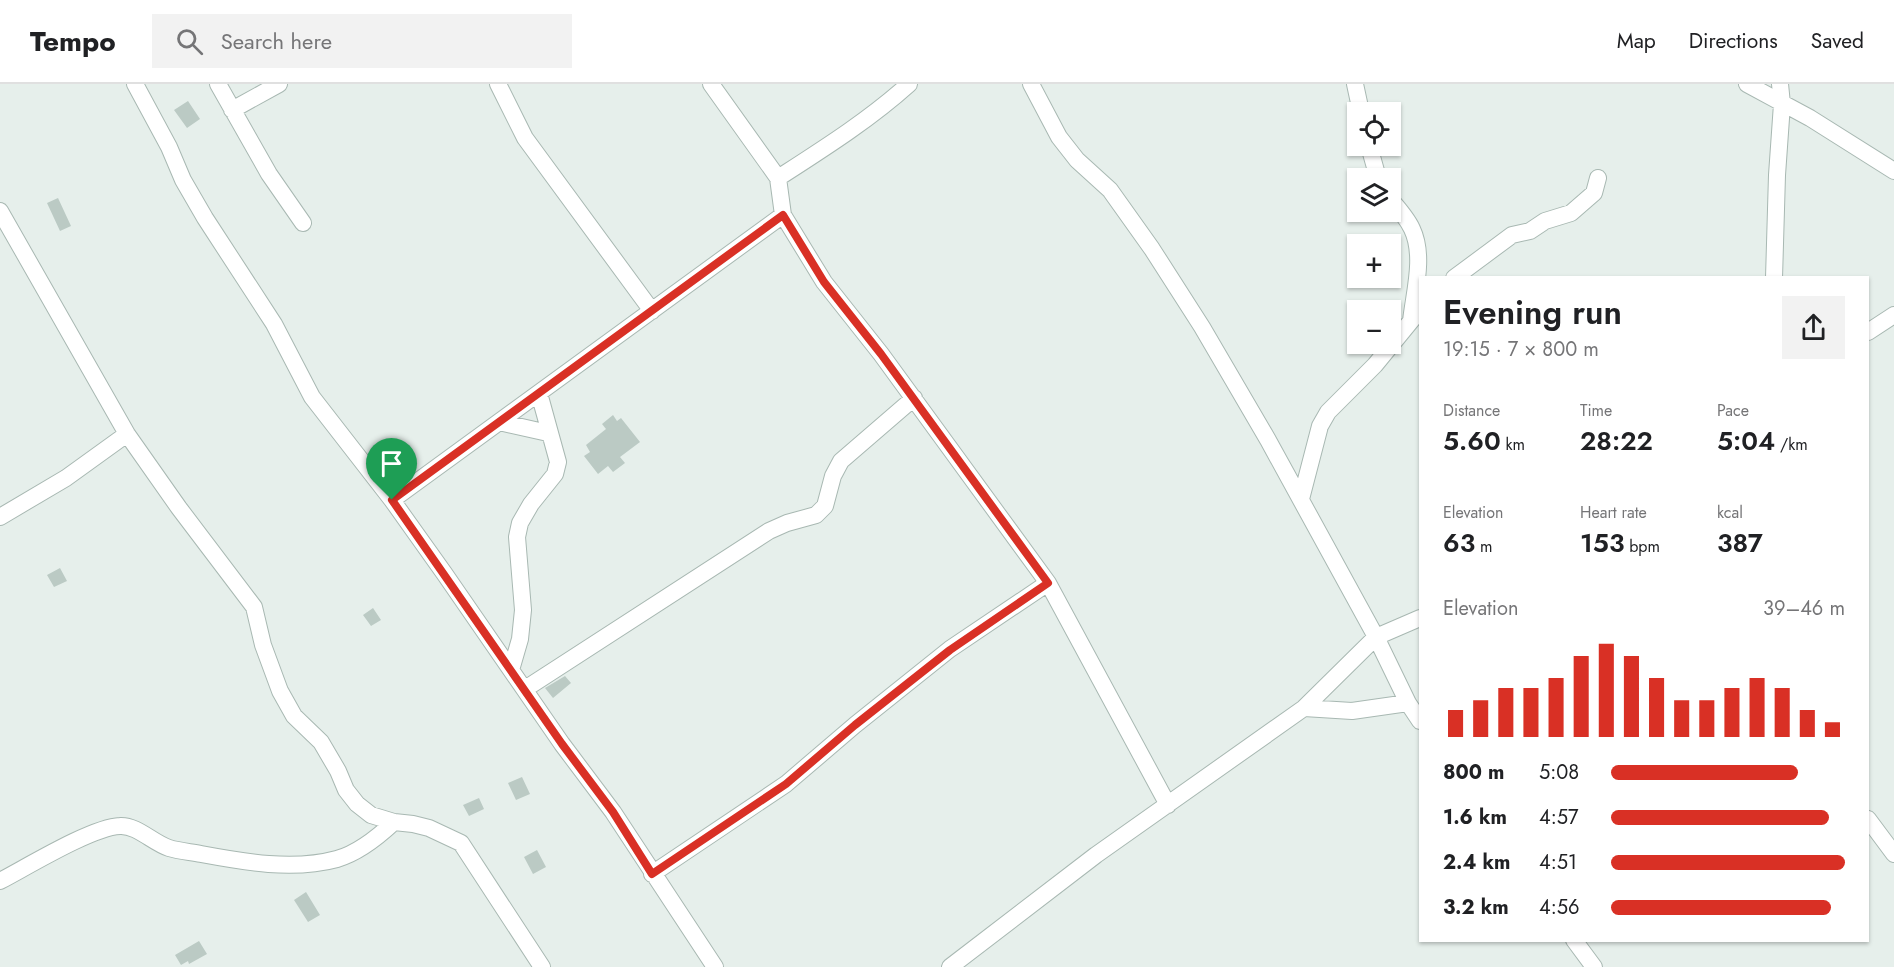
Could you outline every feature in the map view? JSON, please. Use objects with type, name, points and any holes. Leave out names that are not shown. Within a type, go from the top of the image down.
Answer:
[{"type":"street","points":[[135,84],[169,147],[183,180],[274,324],[312,397],[392,500],[562,744],[613,812],[715,967]]},
{"type":"street","points":[[218,84],[269,174],[303,223]]},
{"type":"street","points":[[232,110],[279,84]]},
{"type":"street","points":[[498,84],[525,138],[652,311]]},
{"type":"street","points":[[711,84],[777,178],[783,215],[824,282],[914,398],[1048,583],[1168,805]]},
{"type":"street","points":[[777,178],[820,151],[909,84]]},
{"type":"street","points":[[1031,84],[1059,137],[1077,160],[1110,190],[1152,249],[1202,327],[1301,499],[1376,637],[1408,703],[1419,720]]},
{"type":"street","points":[[1355,84],[1359,102]]},
{"type":"street","points":[[1747,84],[1810,118],[1894,171]]},
{"type":"street","points":[[1774,276],[1782,104],[1780,84]]},
{"type":"street","points":[[1457,276],[1512,234],[1530,231],[1545,221],[1571,213],[1594,193],[1598,178]]},
{"type":"street","points":[[0,211],[127,434],[179,508],[254,607],[263,645],[279,690],[294,716],[321,742],[346,790],[357,804],[371,815],[394,822],[429,828],[461,843],[542,967]]},
{"type":"street","points":[[1301,499],[1320,426],[1328,412],[1375,364],[1416,316],[1417,241],[1412,227],[1401,213]]},
{"type":"street","points":[[392,500],[783,215]]},
{"type":"street","points":[[1869,331],[1894,315]]},
{"type":"street","points":[[511,670],[520,639],[524,610],[517,537],[520,523],[531,504],[555,474],[558,462],[548,433],[539,393]]},
{"type":"street","points":[[525,689],[761,536],[787,523],[816,515],[825,506],[833,476],[841,461],[914,398]]},
{"type":"street","points":[[499,422],[548,433]]},
{"type":"street","points":[[0,517],[66,478],[127,434]]},
{"type":"street","points":[[652,874],[786,784],[855,725],[950,650],[1048,583]]},
{"type":"street","points":[[950,967],[1096,855],[1304,708],[1376,637],[1419,618]]},
{"type":"street","points":[[1304,708],[1352,711],[1408,703]]},
{"type":"street","points":[[1869,820],[1894,854]]},
{"type":"street","points":[[0,881],[88,835],[119,826],[129,827],[171,849],[246,861],[301,864],[337,859],[375,839],[394,822]]},
{"type":"street","points":[[1575,942],[1594,967]]},
{"type":"building","points":[[188,101],[200,119],[187,128],[174,110]]},
{"type":"building","points":[[58,198],[71,226],[60,231],[47,203]]},
{"type":"building","points":[[613,415],[617,421],[621,418],[640,442],[620,457],[625,463],[613,472],[608,466],[598,474],[584,456],[590,452],[586,445],[606,429],[602,424]]},
{"type":"building","points":[[60,568],[67,581],[54,587],[47,575]]},
{"type":"building","points":[[373,608],[381,620],[371,626],[363,615]]},
{"type":"building","points":[[565,676],[571,683],[553,698],[545,688]]},
{"type":"building","points":[[522,777],[530,794],[516,800],[508,783]]},
{"type":"building","points":[[479,798],[484,809],[469,816],[463,805]]},
{"type":"building","points":[[537,850],[546,867],[533,874],[524,857]]},
{"type":"building","points":[[306,892],[320,915],[308,922],[294,900]]},
{"type":"building","points":[[199,941],[207,954],[189,964],[188,961],[181,965],[175,955]]},
{"type":"route","points":[[783,215],[824,282],[914,398],[1048,583],[950,650],[855,725],[786,784],[652,874],[613,812],[562,744],[392,500],[783,215]]}]
